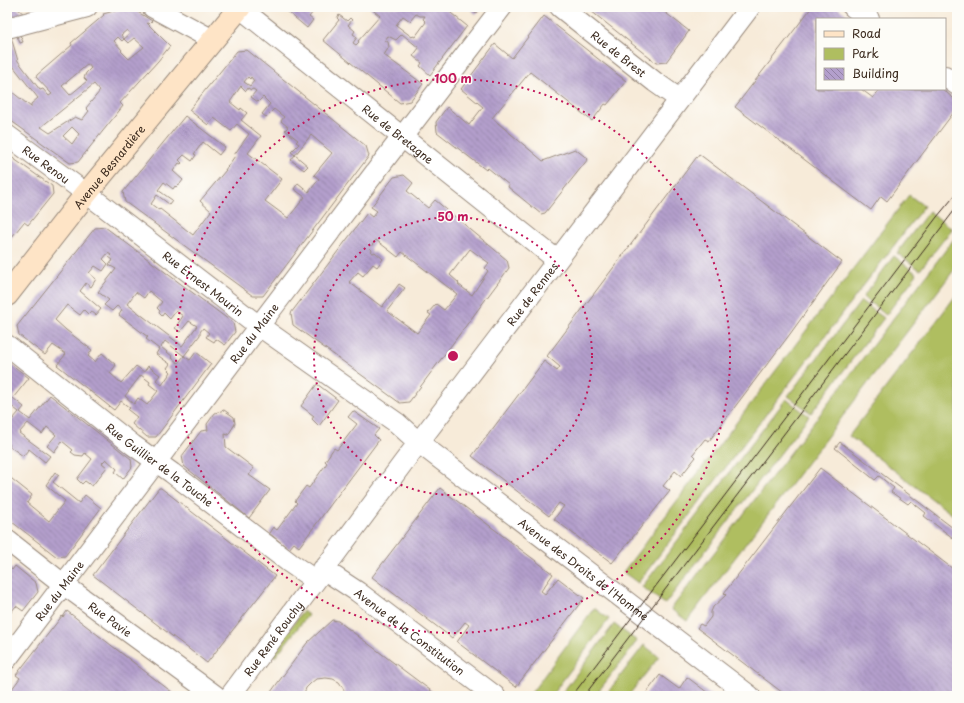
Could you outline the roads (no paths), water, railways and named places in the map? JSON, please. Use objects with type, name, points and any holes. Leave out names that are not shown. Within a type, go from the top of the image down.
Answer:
[{"type":"main road","name":"Avenue Besnardière","points":[[7,295],[86,194],[240,7]]},
{"type":"street","points":[[7,28],[87,7]]},
{"type":"street","points":[[152,7],[213,40]]},
{"type":"street","name":"Rue de Bretagne","points":[[240,7],[557,260]]},
{"type":"street","name":"Rue du Maine","points":[[7,659],[402,136],[502,7]]},
{"type":"street","name":"Rue de Brest","points":[[560,7],[655,82],[679,99]]},
{"type":"street","name":"Rue de Rennes","points":[[319,575],[418,442],[750,7]]},
{"type":"street","points":[[853,7],[868,18]]},
{"type":"street","points":[[946,77],[957,85]]},
{"type":"street","name":"Rue Renou","points":[[7,135],[86,194]]},
{"type":"street","name":"Rue Ernest Mourin","points":[[86,194],[259,326],[397,423],[418,442]]},
{"type":"street","name":"Rue Guillier de la Touche","points":[[7,346],[155,462],[290,563],[319,575]]},
{"type":"street","name":"Avenue des Droits de l'Homme","points":[[418,442],[750,696]]},
{"type":"street","name":"Rue Pavie","points":[[7,540],[63,584],[216,696]]},
{"type":"street","name":"Rue René Rouchy","points":[[230,696],[319,575]]},
{"type":"street","name":"Avenue de la Constitution","points":[[319,575],[358,592],[495,696]]},
{"type":"tram line","points":[[572,696],[937,217],[957,193]]},
{"type":"tram line","points":[[584,696],[957,207]]}]
